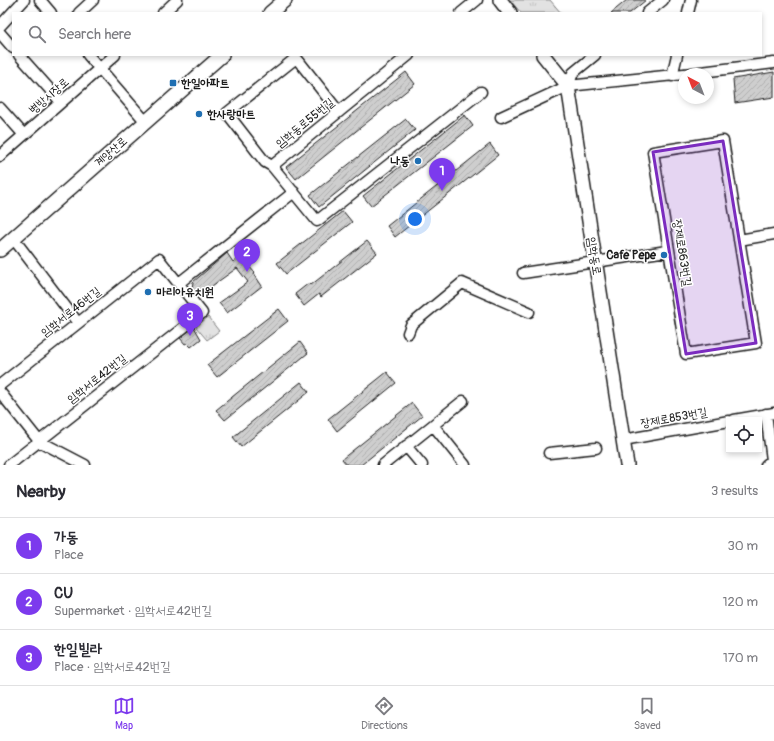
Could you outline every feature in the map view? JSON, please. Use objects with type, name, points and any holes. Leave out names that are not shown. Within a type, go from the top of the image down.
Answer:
[{"type":"street","points":[[13,12],[24,0]]},
{"type":"street","points":[[40,0],[50,12]]},
{"type":"street","points":[[80,12],[93,0]]},
{"type":"street","points":[[164,12],[178,0]]},
{"type":"street","points":[[271,12],[285,0]]},
{"type":"street","points":[[462,12],[477,0]]},
{"type":"street","points":[[500,0],[509,12]]},
{"type":"street","points":[[648,12],[663,0]]},
{"type":"street","points":[[688,12],[691,0]]},
{"type":"street","points":[[0,26],[12,13]]},
{"type":"street","points":[[0,33],[12,47]]},
{"type":"street","points":[[20,56],[61,102]]},
{"type":"street","points":[[89,56],[146,122]]},
{"type":"street","name":"병방시장로","points":[[0,156],[114,56]]},
{"type":"street","name":"계양산로","points":[[0,250],[221,56]]},
{"type":"street","points":[[339,112],[295,56],[227,113],[265,162],[272,166],[317,221],[481,92]]},
{"type":"street","name":"임학동로55번길","points":[[272,166],[408,56]]},
{"type":"street","points":[[544,56],[568,86]]},
{"type":"street","points":[[568,86],[573,72],[594,56]]},
{"type":"street","points":[[672,76],[677,56]]},
{"type":"street","points":[[714,70],[774,63]]},
{"type":"street","points":[[501,117],[568,86],[678,75]]},
{"type":"street","name":"임학동로","points":[[568,86],[628,465]]},
{"type":"street","points":[[0,108],[24,135]]},
{"type":"street","name":"장제로863번길","points":[[723,141],[739,240],[756,343],[686,354],[653,152],[723,141]]},
{"type":"street","points":[[178,283],[294,192]]},
{"type":"street","points":[[739,240],[774,234]]},
{"type":"street","points":[[13,238],[78,323]]},
{"type":"street","points":[[523,273],[668,251]]},
{"type":"street","name":"임학서로46번길","points":[[0,385],[159,259],[178,283]]},
{"type":"street","name":"임학서로42번길","points":[[9,465],[202,313],[178,283]]},
{"type":"street","points":[[408,333],[412,325],[462,283],[529,312]]},
{"type":"street","points":[[0,392],[39,441],[85,465]]},
{"type":"street","points":[[383,465],[463,400]]},
{"type":"street","points":[[752,417],[770,414],[772,460],[766,465]]},
{"type":"street","name":"장제로853번길","points":[[623,440],[726,422]]},
{"type":"street","points":[[433,425],[465,465]]},
{"type":"street","points":[[406,446],[422,465]]},
{"type":"street","points":[[548,453],[596,448]]},
{"type":"highlighted area","points":[[723,141],[756,343],[686,354],[653,152]]},
{"type":"green space","points":[[510,0],[550,0],[560,12],[520,12]]},
{"type":"green space","points":[[208,317],[219,331],[207,340],[196,327]]},
{"type":"building","points":[[627,0],[646,0],[631,12],[612,12]]},
{"type":"building","points":[[406,72],[415,84],[296,179],[286,167]]},
{"type":"building","points":[[774,72],[774,97],[735,103],[733,79]]},
{"type":"building","name":"나동","points":[[465,115],[473,126],[371,206],[363,196]]},
{"type":"building","points":[[406,119],[415,130],[319,207],[310,195]]},
{"type":"building","points":[[490,144],[498,155],[395,237],[387,226]]},
{"type":"building","points":[[343,211],[352,222],[286,274],[277,263]]},
{"type":"building","points":[[367,241],[377,253],[321,297],[319,294],[304,306],[295,294],[309,283],[311,285]]},
{"type":"building","points":[[227,253],[233,262],[240,256],[255,273],[254,274],[262,286],[227,313],[219,303],[248,282],[237,268],[198,296],[192,288],[193,282]]},
{"type":"building","points":[[279,309],[288,321],[217,377],[207,365]]},
{"type":"building","points":[[194,327],[201,339],[191,347],[187,343],[185,344],[180,338]]},
{"type":"building","points":[[300,342],[308,353],[225,420],[216,410]]},
{"type":"building","points":[[387,372],[396,383],[337,431],[328,419]]},
{"type":"building","points":[[301,382],[309,392],[241,447],[233,437]]},
{"type":"building","points":[[412,403],[422,416],[361,465],[347,465],[342,459]]},
{"type":"place","name":"한일아파트","points":[[173,83]]},
{"type":"place","name":"한사랑마트","points":[[199,114]]},
{"type":"place","name":"나동","points":[[418,161]]},
{"type":"place","name":"가동","points":[[442,191]]},
{"type":"place","name":"Cafe Pepe","points":[[664,255]]},
{"type":"place","name":"CU","points":[[247,272]]},
{"type":"place","name":"마리아유치원","points":[[148,292]]},
{"type":"place","name":"한일빌라","points":[[190,336]]}]
